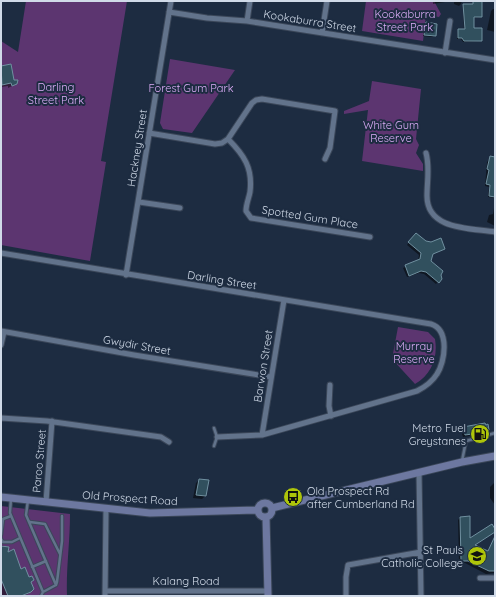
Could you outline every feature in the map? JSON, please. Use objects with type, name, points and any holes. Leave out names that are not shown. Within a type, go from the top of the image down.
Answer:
[{"type":"main road","points":[[272,508],[419,472],[495,456]]},
{"type":"main road","name":"Old Prospect Road","points":[[1,497],[150,513],[258,510]]},
{"type":"main road","points":[[266,518],[261,517],[258,510],[259,506],[264,503],[269,504],[272,508]]},
{"type":"main road","points":[[266,518],[272,513],[272,508]]},
{"type":"main road","points":[[266,518],[268,594]]},
{"type":"street","name":"Hackney Street","points":[[126,275],[171,1]]},
{"type":"street","points":[[247,21],[250,1]]},
{"type":"street","points":[[322,33],[327,1]]},
{"type":"street","name":"Kookaburra Street","points":[[169,12],[207,18],[247,21],[495,60]]},
{"type":"street","points":[[445,53],[450,21]]},
{"type":"street","points":[[149,134],[215,144],[222,143],[228,139],[252,103],[258,99],[335,110],[330,148],[325,159]]},
{"type":"street","name":"Spotted Gum Place","points":[[228,139],[242,154],[248,166],[250,182],[246,215],[256,219],[370,237]]},
{"type":"street","points":[[426,153],[429,170],[427,198],[429,210],[434,218],[449,225],[495,232]]},
{"type":"street","points":[[139,202],[180,208]]},
{"type":"street","name":"Darling Street","points":[[1,253],[126,275],[431,324],[440,327],[443,338],[442,363],[438,372],[430,382],[417,391],[262,435],[217,436]]},
{"type":"street","name":"Barwon Street","points":[[262,435],[284,300]]},
{"type":"street","points":[[1,345],[2,331]]},
{"type":"street","name":"Gwydir Street","points":[[2,331],[134,355],[271,377]]},
{"type":"street","points":[[330,385],[329,406],[331,416]]},
{"type":"street","points":[[1,418],[52,421],[161,437],[169,442]]},
{"type":"street","name":"Paroo Street","points":[[46,502],[52,421]]},
{"type":"street","points":[[419,472],[421,596]]},
{"type":"street","points":[[105,593],[106,509]]},
{"type":"street","points":[[346,596],[346,577],[348,565],[421,552]]},
{"type":"street","points":[[480,578],[495,578]]},
{"type":"street","name":"Kalang Road","points":[[105,593],[268,594]]},
{"type":"lane","points":[[214,428],[217,436],[214,446]]},
{"type":"lane","points":[[462,462],[466,441],[495,433]]},
{"type":"lane","points":[[11,498],[11,516],[43,592]]},
{"type":"lane","points":[[28,500],[26,515],[56,585]]},
{"type":"lane","points":[[1,535],[3,519],[11,516]]},
{"type":"lane","points":[[56,585],[60,554],[62,516]]},
{"type":"lane","points":[[29,522],[45,524],[60,554]]},
{"type":"lane","points":[[1,539],[3,542],[12,542],[20,538]]},
{"type":"lane","points":[[32,567],[46,561]]},
{"type":"lane","points":[[41,596],[43,592],[56,585]]},
{"type":"green space","name":"Darling Street Park","points":[[26,1],[127,1],[101,161],[106,162],[90,261],[1,245],[1,41],[18,52]]},
{"type":"green space","name":"Kookaburra Street Park","points":[[366,1],[434,1],[441,14],[439,17],[426,15],[423,41],[362,31]]},
{"type":"green space","name":"Forest Gum Park","points":[[170,59],[235,70],[192,133],[163,129],[160,123]]},
{"type":"green space","name":"White Gum Reserve","points":[[372,81],[421,89],[416,139],[419,145],[416,153],[423,164],[423,171],[362,161],[368,110],[344,114],[344,111],[369,101]]},
{"type":"green space","name":"Murray Reserve","points":[[398,327],[428,332],[435,339],[436,352],[430,370],[415,384],[392,359]]},
{"type":"green space","points":[[1,506],[70,514],[67,596],[1,596]]},
{"type":"building","points":[[473,1],[482,1],[482,17],[474,17],[474,28],[482,28],[482,41],[464,41],[462,38],[458,38],[458,29],[465,29],[463,4],[473,4]]},
{"type":"building","points":[[426,22],[437,24],[436,36],[424,35]]},
{"type":"building","points":[[11,64],[14,80],[18,80],[17,84],[12,86],[11,83],[2,85],[1,66]]},
{"type":"building","points":[[490,156],[495,157],[495,197],[489,196],[490,185],[486,184]]},
{"type":"building","points":[[416,233],[426,241],[431,242],[441,238],[445,249],[433,254],[431,261],[443,271],[441,275],[442,279],[439,283],[426,272],[421,271],[409,276],[405,265],[420,259],[421,253],[408,242]]},
{"type":"building","points":[[485,423],[486,425],[488,424],[489,430],[487,432],[465,435],[463,427]]},
{"type":"building","points":[[199,479],[209,480],[206,496],[196,495]]},
{"type":"building","points":[[470,516],[470,538],[492,524],[495,529],[495,532],[475,545],[488,551],[495,536],[495,571],[489,571],[468,561],[461,561],[460,517]]},
{"type":"building","points":[[1,546],[9,547],[8,552],[14,549],[21,569],[25,567],[29,577],[32,576],[34,580],[31,582],[34,589],[31,592],[21,596],[8,596],[1,579]]},
{"type":"place","name":"Metro Fuel Greystanes","points":[[480,434]]},
{"type":"place","name":"Old Prospect Rd after Cumberland Rd","points":[[293,497]]},
{"type":"place","name":"St Pauls Catholic College","points":[[477,556]]}]
